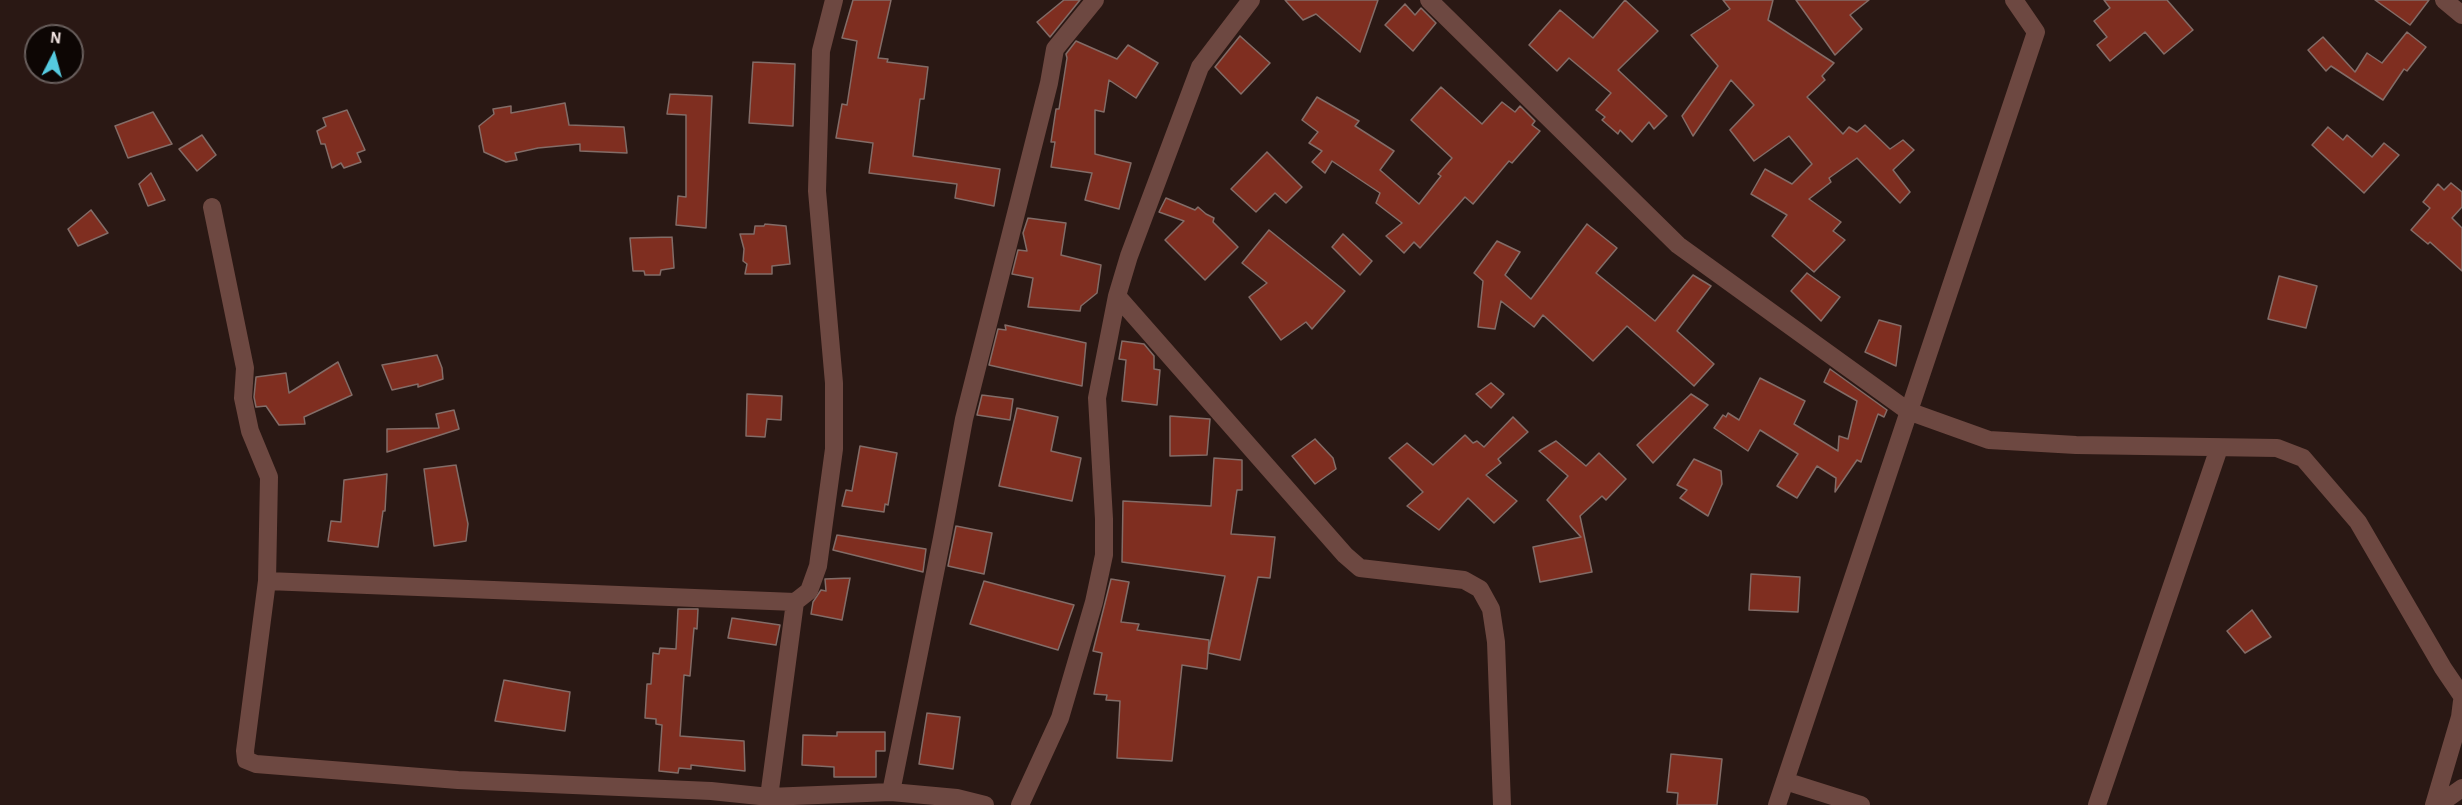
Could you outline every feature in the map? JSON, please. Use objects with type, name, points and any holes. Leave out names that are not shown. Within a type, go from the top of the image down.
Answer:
[{"type":"street","points":[[267,581],[795,602],[809,591],[818,566],[834,449],[834,383],[817,191],[821,51],[834,0]]},
{"type":"street","points":[[891,792],[964,419],[1049,83],[1054,49],[1095,0]]},
{"type":"street","points":[[1020,805],[1060,718],[1095,602],[1104,555],[1097,398],[1117,296],[1129,256],[1200,67],[1251,0]]},
{"type":"street","points":[[1429,0],[1678,245],[1908,411],[1989,440],[2076,445],[2277,448],[2303,458],[2358,522],[2462,696]]},
{"type":"street","points":[[1777,805],[2036,32],[2014,0]]},
{"type":"street","points":[[2444,0],[2462,15]]},
{"type":"street","points":[[212,207],[245,368],[243,398],[250,431],[269,477],[267,581],[245,751],[246,760],[256,764],[458,780],[711,791],[769,797],[891,792],[957,798],[985,805]]},
{"type":"street","points":[[1117,296],[1345,555],[1360,568],[1464,580],[1480,590],[1491,609],[1496,642],[1502,805]]},
{"type":"street","points":[[2097,805],[2219,448]]},
{"type":"street","points":[[769,797],[795,602]]},
{"type":"street","points":[[2436,805],[2460,717],[2462,701]]},
{"type":"street","points":[[1785,781],[1861,805]]},
{"type":"street","points":[[2436,805],[2462,788]]},
{"type":"building","points":[[853,0],[891,0],[878,58],[888,59],[887,62],[928,67],[924,99],[920,99],[913,156],[1000,169],[994,206],[955,198],[957,184],[869,173],[873,143],[836,138],[842,104],[847,105],[857,41],[842,38]]},
{"type":"building","points":[[1064,0],[1080,0],[1050,37],[1037,22]]},
{"type":"building","points":[[1285,0],[1378,0],[1360,52],[1316,14],[1303,20]]},
{"type":"building","points":[[1625,0],[1658,31],[1618,70],[1667,116],[1654,129],[1649,122],[1632,142],[1620,130],[1618,134],[1602,120],[1605,117],[1596,110],[1611,93],[1569,58],[1557,71],[1529,45],[1560,10],[1593,38]]},
{"type":"building","points":[[1723,0],[1773,0],[1768,20],[1834,63],[1822,76],[1825,80],[1807,97],[1843,134],[1849,127],[1857,132],[1865,125],[1890,149],[1903,140],[1914,150],[1893,170],[1910,192],[1900,203],[1857,158],[1829,178],[1831,182],[1809,199],[1841,222],[1833,231],[1845,240],[1814,272],[1772,236],[1787,215],[1751,194],[1765,169],[1792,184],[1812,164],[1789,136],[1754,161],[1730,130],[1754,105],[1731,80],[1693,136],[1682,116],[1718,66],[1691,35],[1730,9]]},
{"type":"building","points":[[1796,0],[1869,0],[1850,15],[1862,29],[1835,55]]},
{"type":"building","points":[[2104,0],[2167,0],[2193,30],[2164,54],[2145,32],[2110,61],[2097,45],[2107,37],[2094,21],[2110,8]]},
{"type":"building","points":[[2375,0],[2429,0],[2410,25]]},
{"type":"building","points":[[1405,4],[1415,15],[1421,8],[1436,23],[1413,51],[1385,25]]},
{"type":"building","points":[[2407,32],[2426,47],[2407,71],[2404,69],[2383,100],[2331,66],[2326,71],[2308,50],[2323,37],[2355,72],[2367,53],[2382,63]]},
{"type":"building","points":[[1240,36],[1270,63],[1241,94],[1215,67]]},
{"type":"building","points":[[1076,41],[1117,59],[1128,45],[1158,63],[1136,98],[1109,80],[1104,112],[1095,110],[1095,154],[1131,163],[1119,209],[1085,200],[1092,173],[1051,167],[1055,142],[1051,142],[1056,109],[1059,109],[1066,54]]},
{"type":"building","points":[[753,62],[795,64],[793,126],[749,123]]},
{"type":"building","points":[[1441,87],[1482,124],[1502,102],[1515,112],[1520,106],[1535,121],[1532,125],[1540,131],[1512,163],[1509,161],[1473,204],[1465,197],[1420,248],[1414,242],[1404,253],[1386,236],[1402,223],[1376,203],[1380,193],[1332,161],[1325,173],[1312,162],[1322,151],[1309,143],[1318,132],[1302,120],[1317,97],[1359,121],[1355,126],[1394,151],[1380,170],[1419,204],[1441,176],[1438,174],[1452,158],[1411,120]]},
{"type":"building","points":[[670,94],[712,96],[706,228],[676,225],[678,196],[686,197],[686,115],[667,114]]},
{"type":"building","points":[[565,103],[569,125],[624,127],[627,153],[580,151],[580,144],[515,153],[517,160],[506,162],[484,152],[479,126],[494,114],[493,109],[511,106],[511,113]]},
{"type":"building","points":[[347,110],[365,150],[357,153],[361,162],[344,168],[341,163],[332,168],[325,144],[321,144],[317,131],[326,126],[323,118]]},
{"type":"building","points":[[153,112],[172,144],[128,158],[115,126]]},
{"type":"building","points":[[2328,127],[2343,140],[2347,135],[2372,157],[2384,143],[2399,155],[2364,193],[2312,145]]},
{"type":"building","points":[[202,135],[216,155],[197,171],[179,149]]},
{"type":"building","points":[[1267,152],[1302,187],[1286,203],[1275,193],[1256,212],[1231,189]]},
{"type":"building","points":[[151,173],[165,200],[148,206],[139,184]]},
{"type":"building","points":[[2451,183],[2462,192],[2462,207],[2452,218],[2462,228],[2462,271],[2430,242],[2428,244],[2411,230],[2430,208],[2423,202],[2438,184],[2444,190]]},
{"type":"building","points":[[1166,198],[1195,210],[1198,207],[1214,218],[1213,222],[1238,247],[1205,280],[1165,240],[1184,221],[1159,212]]},
{"type":"building","points":[[91,210],[108,233],[78,246],[68,229]]},
{"type":"building","points":[[1028,218],[1066,223],[1061,255],[1101,265],[1097,293],[1081,306],[1080,311],[1028,307],[1033,278],[1012,274],[1018,250],[1027,251],[1023,233]]},
{"type":"building","points":[[765,224],[786,226],[790,264],[772,266],[772,274],[745,274],[747,264],[743,261],[744,249],[740,234],[754,234],[755,226]]},
{"type":"building","points":[[1587,224],[1617,248],[1596,273],[1655,321],[1693,275],[1711,286],[1677,331],[1714,364],[1694,386],[1627,326],[1593,361],[1543,315],[1534,327],[1501,301],[1495,329],[1478,327],[1483,281],[1474,273],[1497,241],[1520,252],[1505,275],[1531,299]]},
{"type":"building","points":[[1269,230],[1345,291],[1312,329],[1306,322],[1281,340],[1249,297],[1267,283],[1242,263]]},
{"type":"building","points":[[1343,234],[1372,261],[1360,275],[1332,247]]},
{"type":"building","points":[[672,237],[674,268],[661,270],[660,275],[645,275],[644,271],[633,271],[630,238]]},
{"type":"building","points":[[1807,273],[1840,297],[1821,321],[1791,291]]},
{"type":"building","points":[[2279,276],[2317,286],[2306,328],[2268,319]]},
{"type":"building","points":[[1879,320],[1901,326],[1896,366],[1865,352]]},
{"type":"building","points":[[1005,325],[1086,343],[1082,386],[989,365],[998,329],[1006,330]]},
{"type":"building","points":[[1122,341],[1144,344],[1154,356],[1154,369],[1160,370],[1157,405],[1122,401],[1126,360],[1119,359]]},
{"type":"building","points":[[437,355],[443,379],[418,387],[418,384],[392,390],[382,365]]},
{"type":"building","points":[[338,362],[352,395],[304,417],[305,424],[279,425],[266,406],[256,407],[254,397],[256,377],[286,373],[289,393]]},
{"type":"building","points":[[1830,369],[1887,410],[1884,417],[1878,414],[1861,462],[1857,460],[1835,492],[1836,478],[1817,466],[1797,498],[1777,486],[1798,454],[1760,430],[1748,451],[1714,428],[1723,415],[1726,417],[1728,413],[1739,420],[1760,378],[1805,401],[1794,424],[1838,451],[1839,436],[1848,439],[1857,401],[1824,382]]},
{"type":"building","points":[[1491,383],[1504,394],[1491,408],[1476,394]]},
{"type":"building","points":[[747,394],[782,396],[781,420],[767,419],[765,437],[746,436]]},
{"type":"building","points":[[1691,394],[1708,405],[1653,463],[1637,445]]},
{"type":"building","points":[[982,395],[1013,399],[1010,420],[977,415]]},
{"type":"building","points":[[1017,408],[1058,417],[1051,451],[1081,458],[1072,501],[999,486]]},
{"type":"building","points":[[454,410],[459,429],[387,452],[387,429],[439,428],[436,414]]},
{"type":"building","points":[[1170,416],[1210,419],[1207,455],[1170,456]]},
{"type":"building","points":[[1513,417],[1528,432],[1498,459],[1501,463],[1486,475],[1517,501],[1494,523],[1468,498],[1439,530],[1407,506],[1423,492],[1389,458],[1407,443],[1433,465],[1465,435],[1473,443],[1477,441],[1484,447]]},
{"type":"building","points":[[1315,439],[1333,458],[1336,469],[1315,484],[1292,456]]},
{"type":"building","points":[[1556,441],[1586,466],[1599,453],[1626,479],[1606,500],[1602,496],[1580,516],[1592,572],[1540,582],[1533,547],[1581,537],[1547,500],[1568,476],[1539,451]]},
{"type":"building","points":[[860,446],[897,453],[888,505],[885,504],[884,512],[842,506],[846,490],[852,491]]},
{"type":"building","points":[[1214,458],[1242,460],[1242,490],[1237,490],[1231,534],[1275,537],[1270,578],[1258,577],[1240,660],[1208,653],[1225,576],[1122,562],[1123,501],[1211,506]]},
{"type":"building","points":[[1694,459],[1721,471],[1722,484],[1708,516],[1680,498],[1687,490],[1677,485]]},
{"type":"building","points":[[456,465],[468,524],[466,541],[434,546],[424,469]]},
{"type":"building","points":[[387,474],[385,511],[383,511],[378,547],[328,541],[331,521],[341,522],[344,480]]},
{"type":"building","points":[[956,526],[992,533],[984,574],[948,566]]},
{"type":"building","points":[[837,535],[926,549],[923,572],[833,550]]},
{"type":"building","points":[[1751,574],[1800,577],[1798,612],[1749,610]]},
{"type":"building","points":[[850,578],[842,620],[811,614],[813,602],[821,590],[826,591],[825,579]]},
{"type":"building","points":[[1111,579],[1129,582],[1121,622],[1139,624],[1137,630],[1209,640],[1207,669],[1182,665],[1172,761],[1117,758],[1120,701],[1106,700],[1107,695],[1094,694],[1102,653],[1093,651]]},
{"type":"building","points":[[984,581],[1074,605],[1058,650],[970,624]]},
{"type":"building","points":[[678,609],[698,609],[690,676],[684,675],[680,736],[744,741],[745,771],[691,765],[691,769],[679,768],[678,773],[659,771],[662,725],[656,724],[656,719],[645,718],[647,684],[651,684],[653,653],[659,654],[660,648],[676,649]]},
{"type":"building","points":[[2252,610],[2271,637],[2245,653],[2227,631]]},
{"type":"building","points":[[732,618],[780,625],[776,645],[728,638]]},
{"type":"building","points":[[504,680],[570,692],[565,731],[495,721]]},
{"type":"building","points":[[927,713],[960,717],[953,769],[919,764]]},
{"type":"building","points":[[837,732],[885,732],[885,751],[876,751],[876,777],[834,777],[834,767],[802,765],[803,735],[837,736]]},
{"type":"building","points":[[1671,754],[1722,759],[1717,805],[1677,805],[1678,793],[1667,792]]}]
